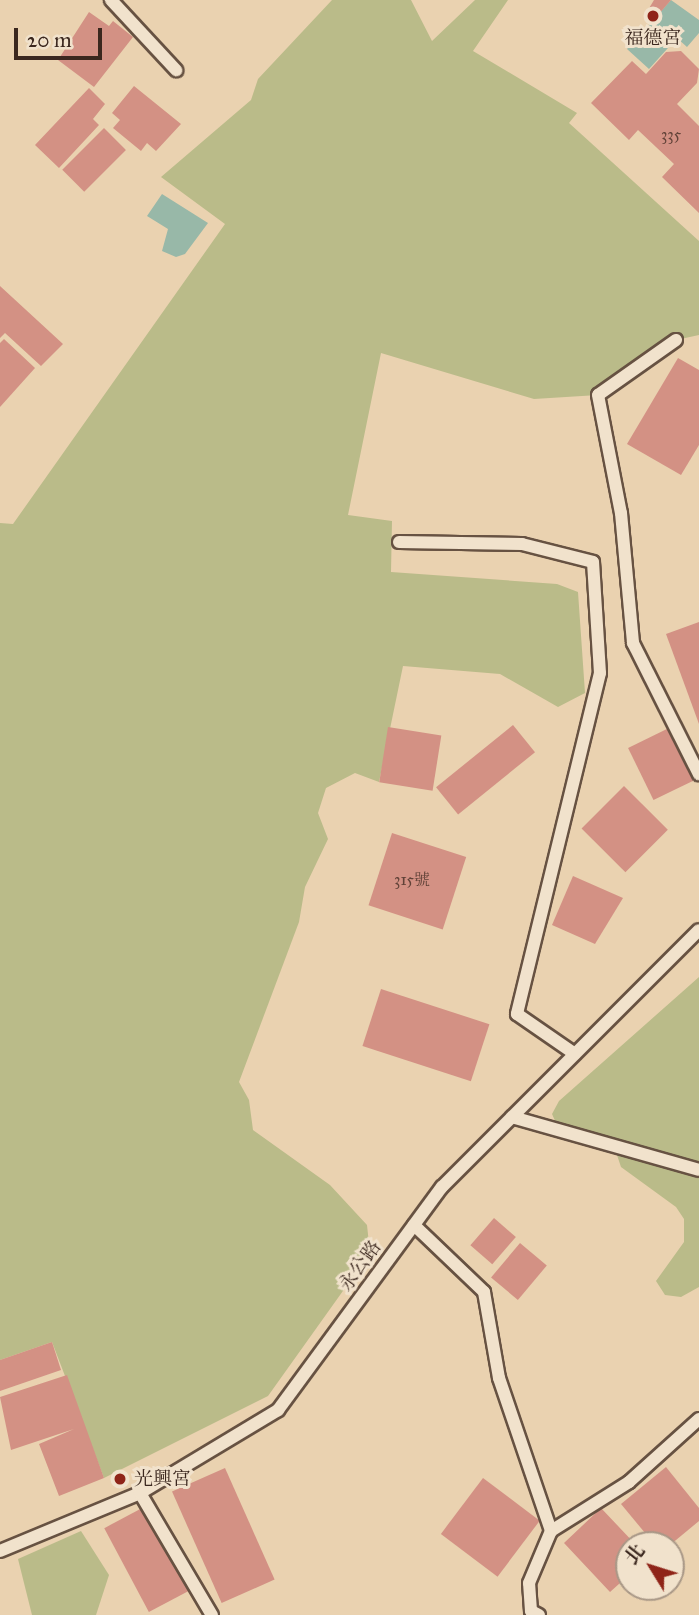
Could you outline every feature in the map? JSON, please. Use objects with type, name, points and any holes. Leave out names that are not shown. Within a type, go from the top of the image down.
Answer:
[{"type":"lane","points":[[111,0],[176,70]]},
{"type":"lane","points":[[676,340],[598,395],[621,513],[633,643],[699,774]]},
{"type":"lane","points":[[398,542],[522,544],[593,562],[600,673],[517,1014],[575,1054]]},
{"type":"lane","name":"永公路","points":[[1,1548],[140,1493],[278,1410],[442,1187],[699,930]]},
{"type":"lane","points":[[512,1117],[699,1170]]},
{"type":"lane","points":[[414,1225],[484,1293],[499,1378],[551,1531]]},
{"type":"lane","points":[[538,1615],[531,1611],[529,1583],[551,1531],[629,1482],[699,1419]]},
{"type":"lane","points":[[140,1493],[212,1615]]},
{"type":"green space","points":[[332,0],[411,0],[432,41],[475,0],[508,0],[473,51],[577,113],[569,123],[699,241],[699,335],[676,340],[598,395],[534,399],[381,353],[348,515],[392,521],[391,572],[557,584],[578,592],[585,693],[558,707],[500,674],[403,666],[379,782],[355,773],[326,788],[318,813],[328,839],[305,887],[299,922],[239,1082],[249,1100],[253,1130],[330,1185],[367,1225],[370,1253],[268,1396],[104,1478],[52,1342],[0,1360],[0,523],[13,524],[225,224],[161,177],[251,100],[258,79]]},
{"type":"green space","points":[[699,977],[699,1287],[681,1297],[665,1295],[656,1281],[684,1242],[684,1219],[676,1207],[621,1167],[611,1137],[556,1123],[552,1114],[559,1101]]},
{"type":"green space","points":[[81,1531],[109,1575],[96,1615],[32,1615],[18,1559]]},
{"type":"shaded area","points":[[671,0],[699,20],[699,33],[687,47],[677,38],[649,69],[627,49]]},
{"type":"shaded area","points":[[162,194],[208,223],[185,254],[176,257],[162,251],[168,229],[147,216]]},
{"type":"building","name":"福德宮","points":[[654,0],[671,0],[652,22],[648,10]]},
{"type":"building","points":[[89,12],[109,26],[113,21],[133,37],[94,87],[58,60]]},
{"type":"building","points":[[681,51],[699,69],[697,83],[677,104],[699,126],[699,213],[662,177],[674,164],[638,130],[629,140],[591,103],[632,61],[646,74],[666,52]]},
{"type":"building","points":[[134,86],[181,124],[156,151],[147,143],[141,151],[113,128],[120,120],[112,113]]},
{"type":"building","points":[[89,88],[105,104],[93,119],[99,125],[59,168],[35,145]]},
{"type":"building","points":[[104,128],[126,150],[84,192],[62,170]]},
{"type":"building","points":[[0,286],[63,344],[41,366],[5,333],[0,338]]},
{"type":"building","points":[[4,339],[35,368],[0,407],[0,343]]},
{"type":"building","points":[[678,358],[699,370],[699,445],[681,475],[627,444]]},
{"type":"building","points":[[699,622],[699,724],[666,634]]},
{"type":"building","points":[[513,725],[535,752],[458,815],[436,787]]},
{"type":"building","points":[[673,726],[698,778],[653,800],[628,748]]},
{"type":"building","points":[[388,727],[441,735],[433,791],[379,782]]},
{"type":"building","points":[[624,786],[668,830],[625,872],[582,828]]},
{"type":"building","points":[[392,833],[466,857],[443,929],[369,905]]},
{"type":"building","points":[[573,876],[623,898],[595,944],[552,925]]},
{"type":"building","points":[[381,989],[489,1024],[471,1081],[362,1046]]},
{"type":"building","points":[[494,1218],[516,1237],[492,1264],[470,1245]]},
{"type":"building","points":[[520,1243],[547,1265],[518,1300],[491,1277]]},
{"type":"building","points":[[52,1342],[61,1370],[0,1391],[0,1360]]},
{"type":"building","points":[[67,1375],[104,1478],[59,1496],[39,1444],[74,1429],[11,1450],[0,1397]]},
{"type":"building","points":[[666,1467],[699,1508],[699,1521],[685,1533],[643,1531],[621,1504]]},
{"type":"building","points":[[225,1468],[275,1579],[222,1603],[172,1492]]},
{"type":"building","points":[[483,1478],[540,1521],[498,1577],[441,1534]]},
{"type":"building","points":[[144,1507],[189,1591],[149,1612],[104,1528]]},
{"type":"building","points":[[601,1508],[623,1531],[615,1531],[615,1588],[610,1592],[564,1543]]},
{"type":"place","name":"福德宮","points":[[653,16]]},
{"type":"place","name":"光興宮","points":[[120,1479]]}]
